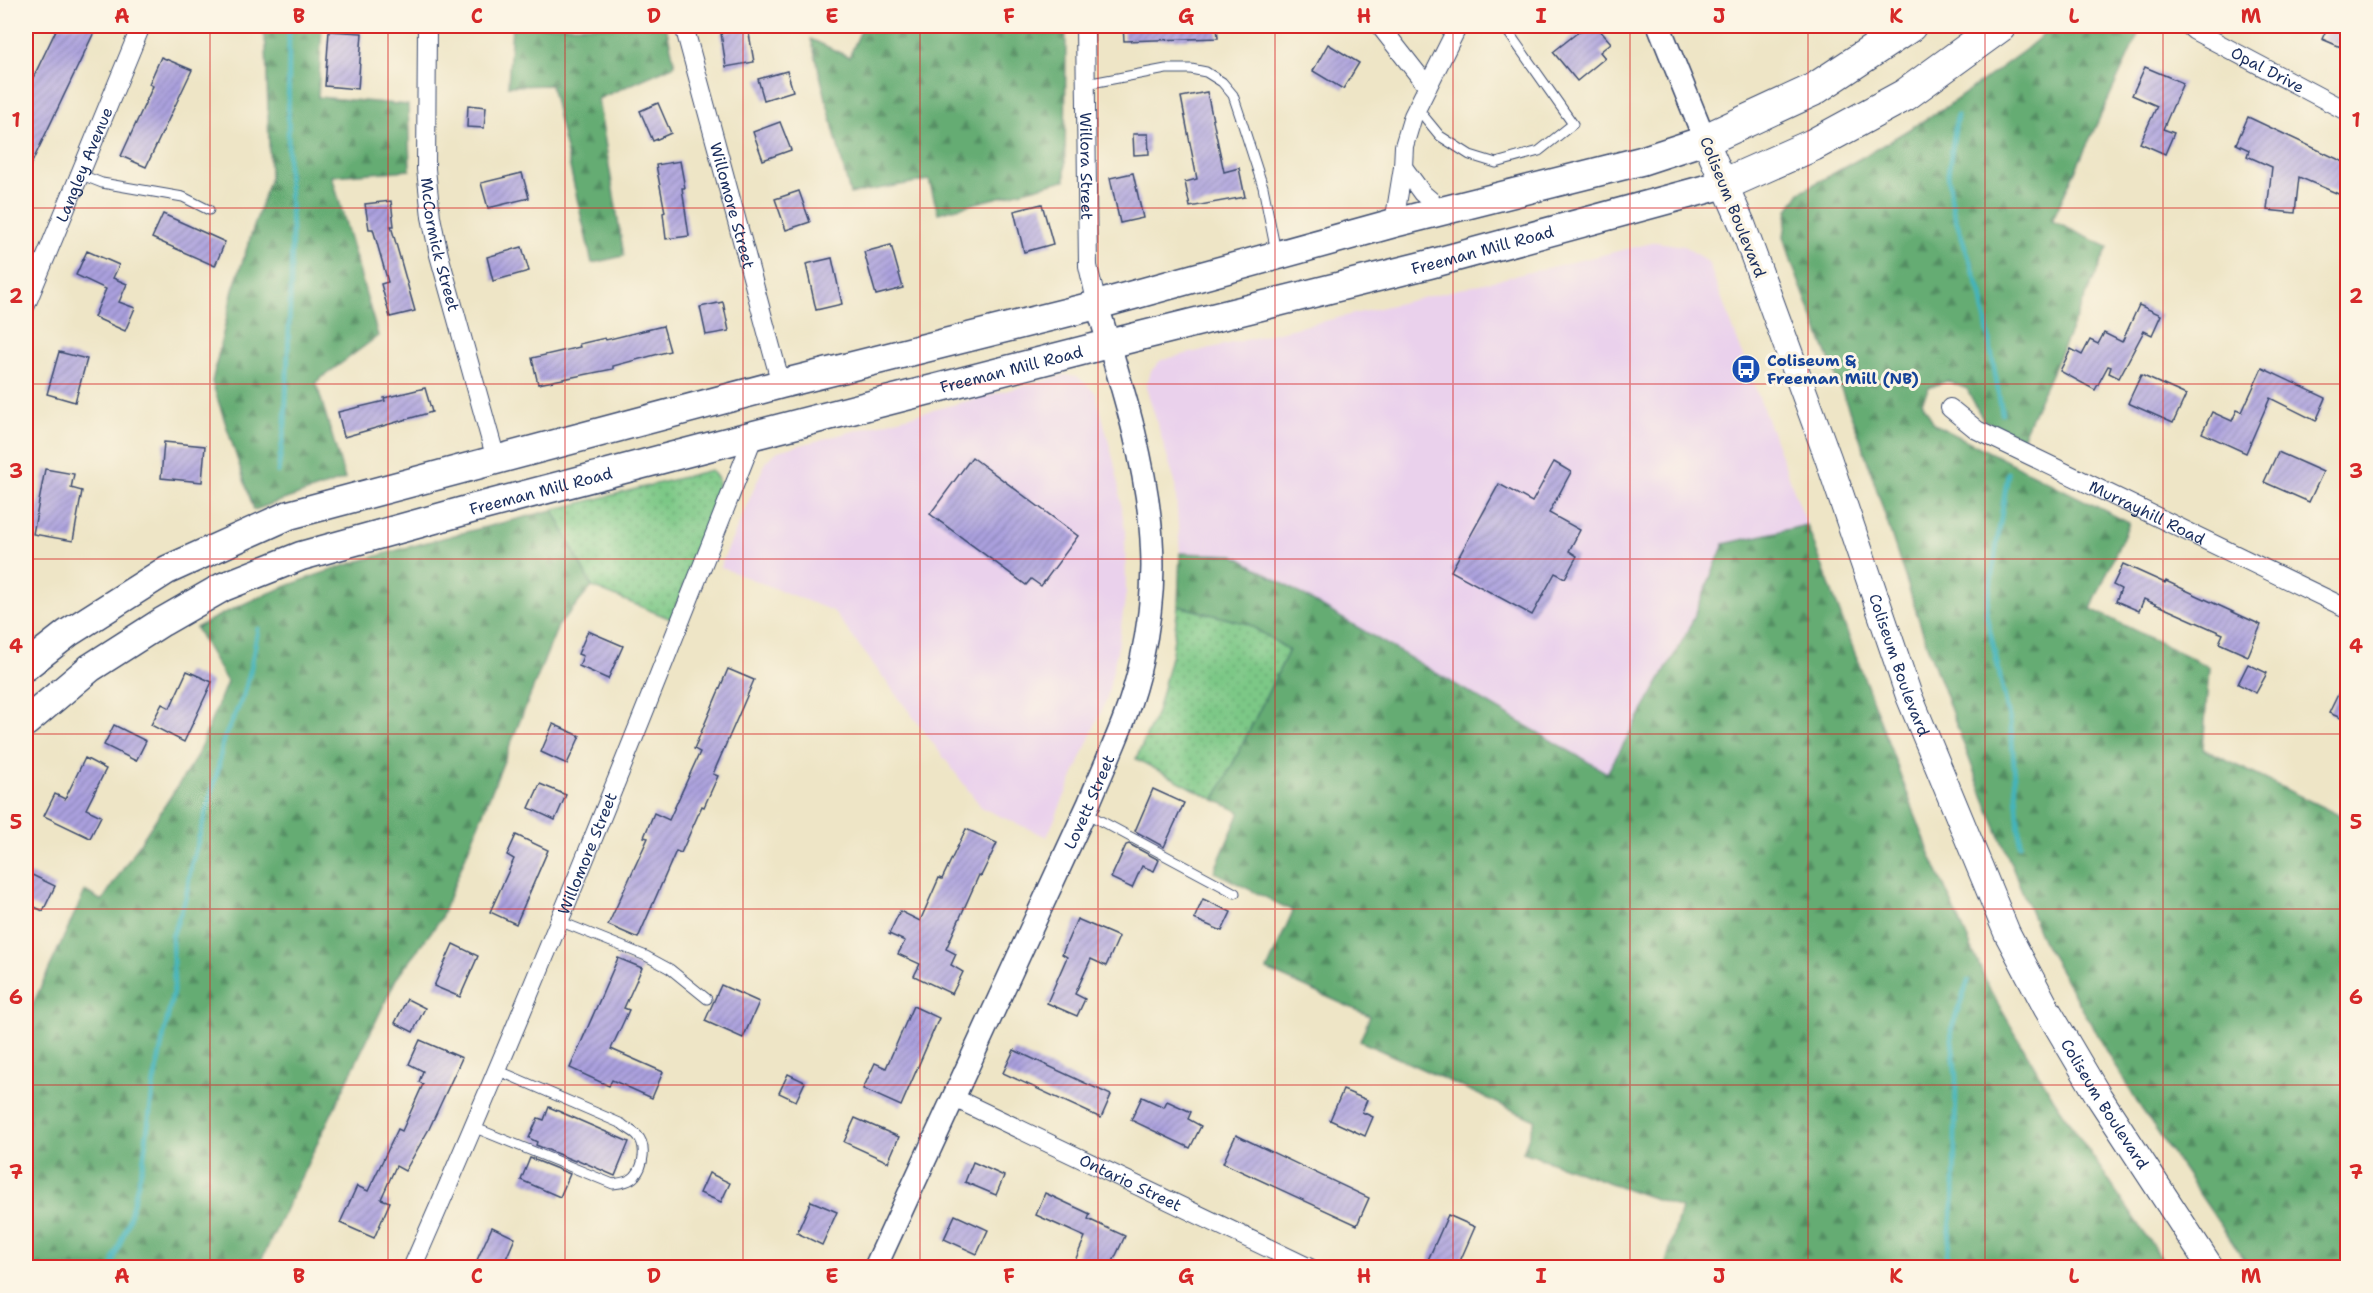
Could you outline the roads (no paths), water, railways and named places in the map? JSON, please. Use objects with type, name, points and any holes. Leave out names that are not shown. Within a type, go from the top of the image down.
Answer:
[{"type":"highway","points":[[1705,140],[1813,90],[1910,26]]},
{"type":"highway","name":"Freeman Mill Road","points":[[1725,184],[1813,145],[1905,95],[2000,26]]},
{"type":"main road","points":[[26,666],[68,633],[167,570],[289,515],[781,384],[1097,305],[1394,223],[1641,161],[1705,140]]},
{"type":"main road","name":"Coliseum Boulevard","points":[[1705,140],[1742,224],[1828,458],[1909,696],[2007,933],[2047,1009],[2099,1097],[2211,1268]]},
{"type":"main road","name":"Freeman Mill Road","points":[[26,722],[90,668],[162,622],[233,583],[301,556],[480,506],[1430,264],[1725,184]]},
{"type":"street","name":"Langley Avenue","points":[[26,305],[141,26]]},
{"type":"street","name":"McCormick Street","points":[[427,26],[425,147],[431,217],[439,255],[496,459]]},
{"type":"street","name":"Willomore Street","points":[[684,26],[781,384]]},
{"type":"street","name":"Willora Street","points":[[1086,26],[1088,266],[1097,305]]},
{"type":"street","points":[[1380,26],[1427,86]]},
{"type":"street","points":[[1394,223],[1404,146],[1417,108],[1458,26]]},
{"type":"street","name":"Coliseum Boulevard","points":[[1659,26],[1705,140]]},
{"type":"street","name":"Opal Drive","points":[[2189,26],[2348,112]]},
{"type":"street","points":[[1403,167],[1422,193],[1443,211]]},
{"type":"street","name":"Lovett Street","points":[[875,1268],[1117,737],[1141,662],[1151,586],[1152,550],[1142,472],[1097,305]]},
{"type":"street","name":"Murrayhill Road","points":[[1950,408],[1977,430],[2348,609]]},
{"type":"street","name":"Willomore Street","points":[[412,1268],[559,921],[754,435]]},
{"type":"street","name":"Ontario Street","points":[[952,1097],[1310,1268]]},
{"type":"lane","points":[[1417,108],[1440,136],[1470,155],[1496,163],[1539,151],[1573,124],[1504,26]]},
{"type":"lane","points":[[1086,84],[1166,69],[1191,69],[1206,72],[1222,82],[1233,95],[1263,187],[1277,257]]},
{"type":"lane","points":[[79,174],[102,183],[183,197],[209,210]]},
{"type":"lane","points":[[1084,812],[1235,893]]},
{"type":"lane","points":[[559,921],[646,956],[670,969],[707,999]]},
{"type":"lane","points":[[473,1127],[613,1184],[624,1182],[635,1176],[644,1149],[639,1136],[622,1124],[497,1071]]},
{"type":"waterway","points":[[278,472],[285,424],[291,281],[292,230],[288,172],[289,26]]},
{"type":"waterway","points":[[1957,116],[1948,174],[1953,211],[1981,294],[2002,413]]},
{"type":"waterway","points":[[2008,473],[1986,613],[2011,726],[2020,845]]},
{"type":"waterway","points":[[113,1268],[114,1259],[128,1223],[143,1163],[154,1082],[174,987],[172,937],[186,897],[191,866],[218,769],[223,741],[244,695],[258,629]]},
{"type":"waterway","points":[[1946,1268],[1954,1193],[1956,1078],[1951,1030],[1968,981]]},
{"type":"place","name":"Coliseum & Freeman Mill (NB)","points":[[1746,369]]}]
